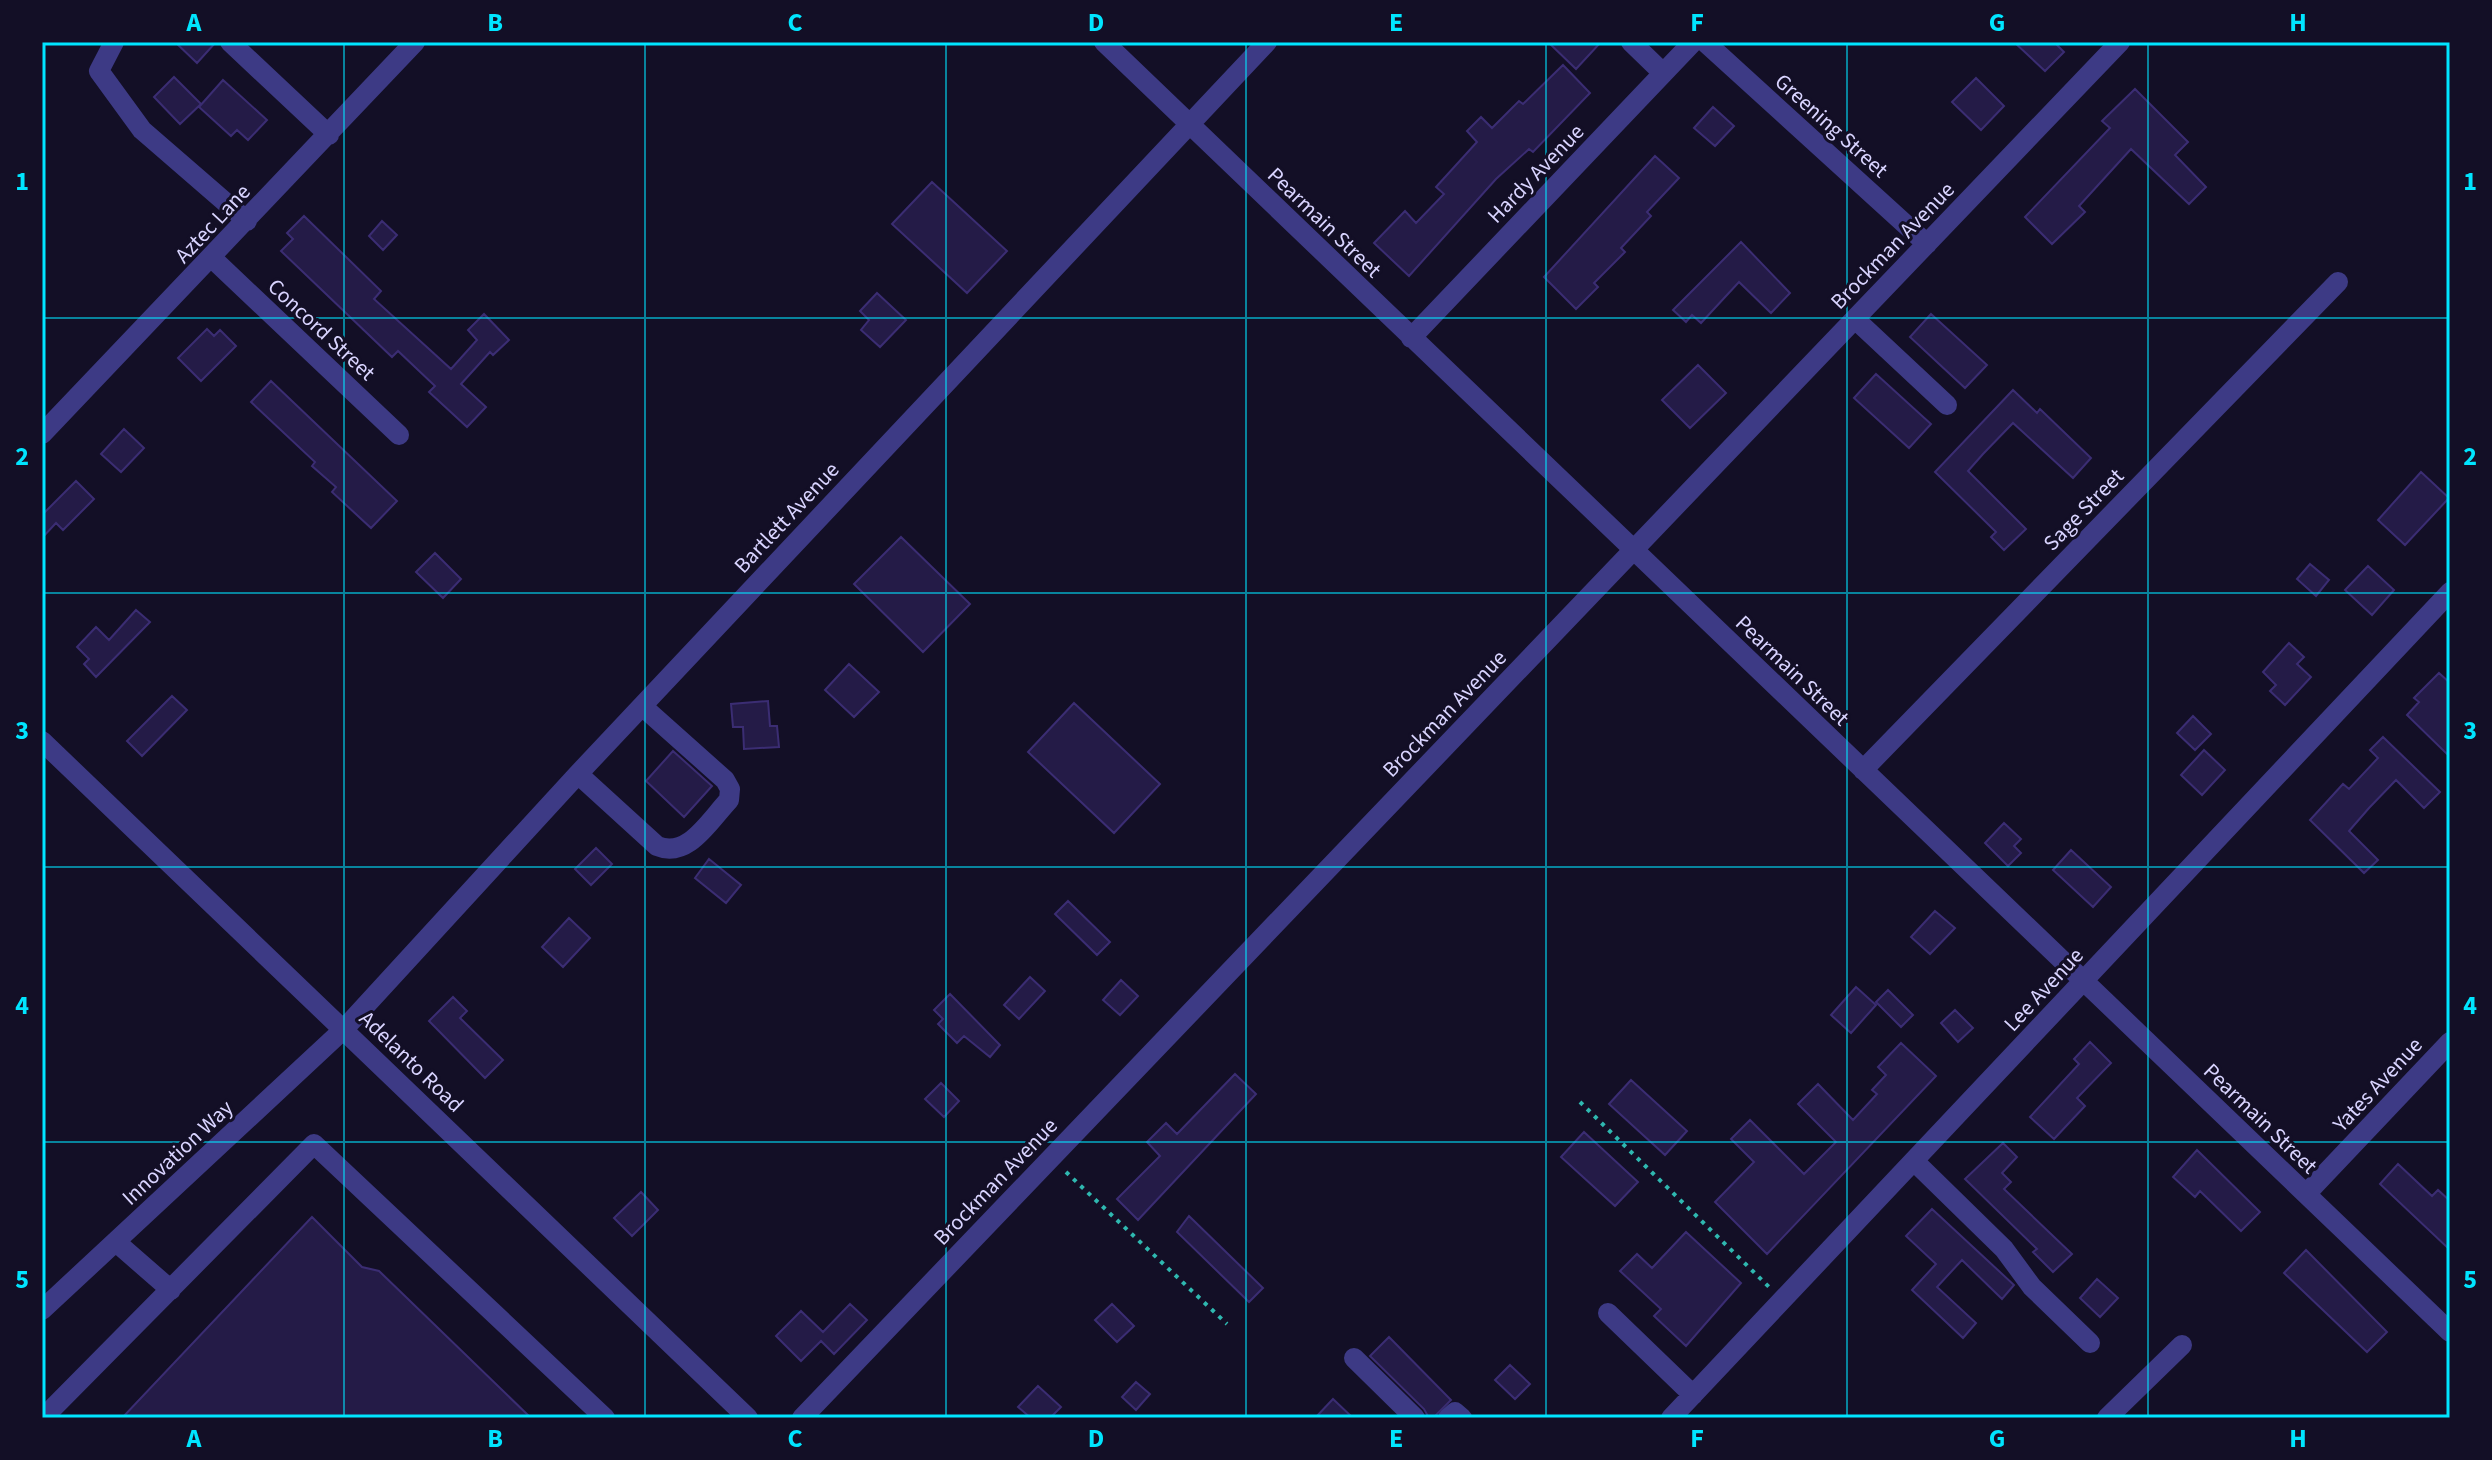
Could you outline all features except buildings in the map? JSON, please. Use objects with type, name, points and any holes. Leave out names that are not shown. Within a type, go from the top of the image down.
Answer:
[{"type":"street","points":[[114,42],[99,71],[142,130],[247,221]]},
{"type":"street","points":[[230,42],[329,135]]},
{"type":"street","name":"Aztec Lane","points":[[42,434],[415,42]]},
{"type":"street","name":"Pearmain Street","points":[[1104,42],[2450,1332]]},
{"type":"street","name":"Bartlett Avenue","points":[[344,1029],[578,774],[1267,42]]},
{"type":"street","points":[[1631,42],[1663,73]]},
{"type":"street","name":"Hardy Avenue","points":[[1411,338],[1693,42]]},
{"type":"street","name":"Greening Street","points":[[1705,42],[1927,244]]},
{"type":"street","name":"Brockman Avenue","points":[[802,1418],[2120,42]]},
{"type":"street","name":"Concord Street","points":[[212,258],[399,435]]},
{"type":"street","name":"Sage Street","points":[[1863,770],[2338,282]]},
{"type":"street","points":[[1855,319],[1947,405]]},
{"type":"street","name":"Lee Avenue","points":[[1671,1418],[2450,592]]},
{"type":"street","points":[[578,774],[657,846],[669,851],[683,849],[729,800],[730,789],[725,780],[642,706]]},
{"type":"street","name":"Adelanto Road","points":[[42,741],[748,1418]]},
{"type":"street","name":"Innovation Way","points":[[42,1310],[344,1029]]},
{"type":"street","name":"Yates Avenue","points":[[2306,1194],[2450,1042]]},
{"type":"street","points":[[43,1418],[314,1144],[605,1418]]},
{"type":"street","points":[[1914,1161],[2004,1249],[2032,1287],[2090,1343]]},
{"type":"street","points":[[116,1242],[171,1290]]},
{"type":"street","points":[[1608,1313],[1693,1395]]},
{"type":"street","points":[[2107,1418],[2182,1345]]},
{"type":"street","points":[[1354,1358],[1415,1418]]},
{"type":"street","points":[[1448,1418],[1455,1412],[1462,1418]]},
{"type":"path","points":[[1580,1102],[1782,1300]]},
{"type":"path","points":[[1051,1158],[1227,1324]]}]
